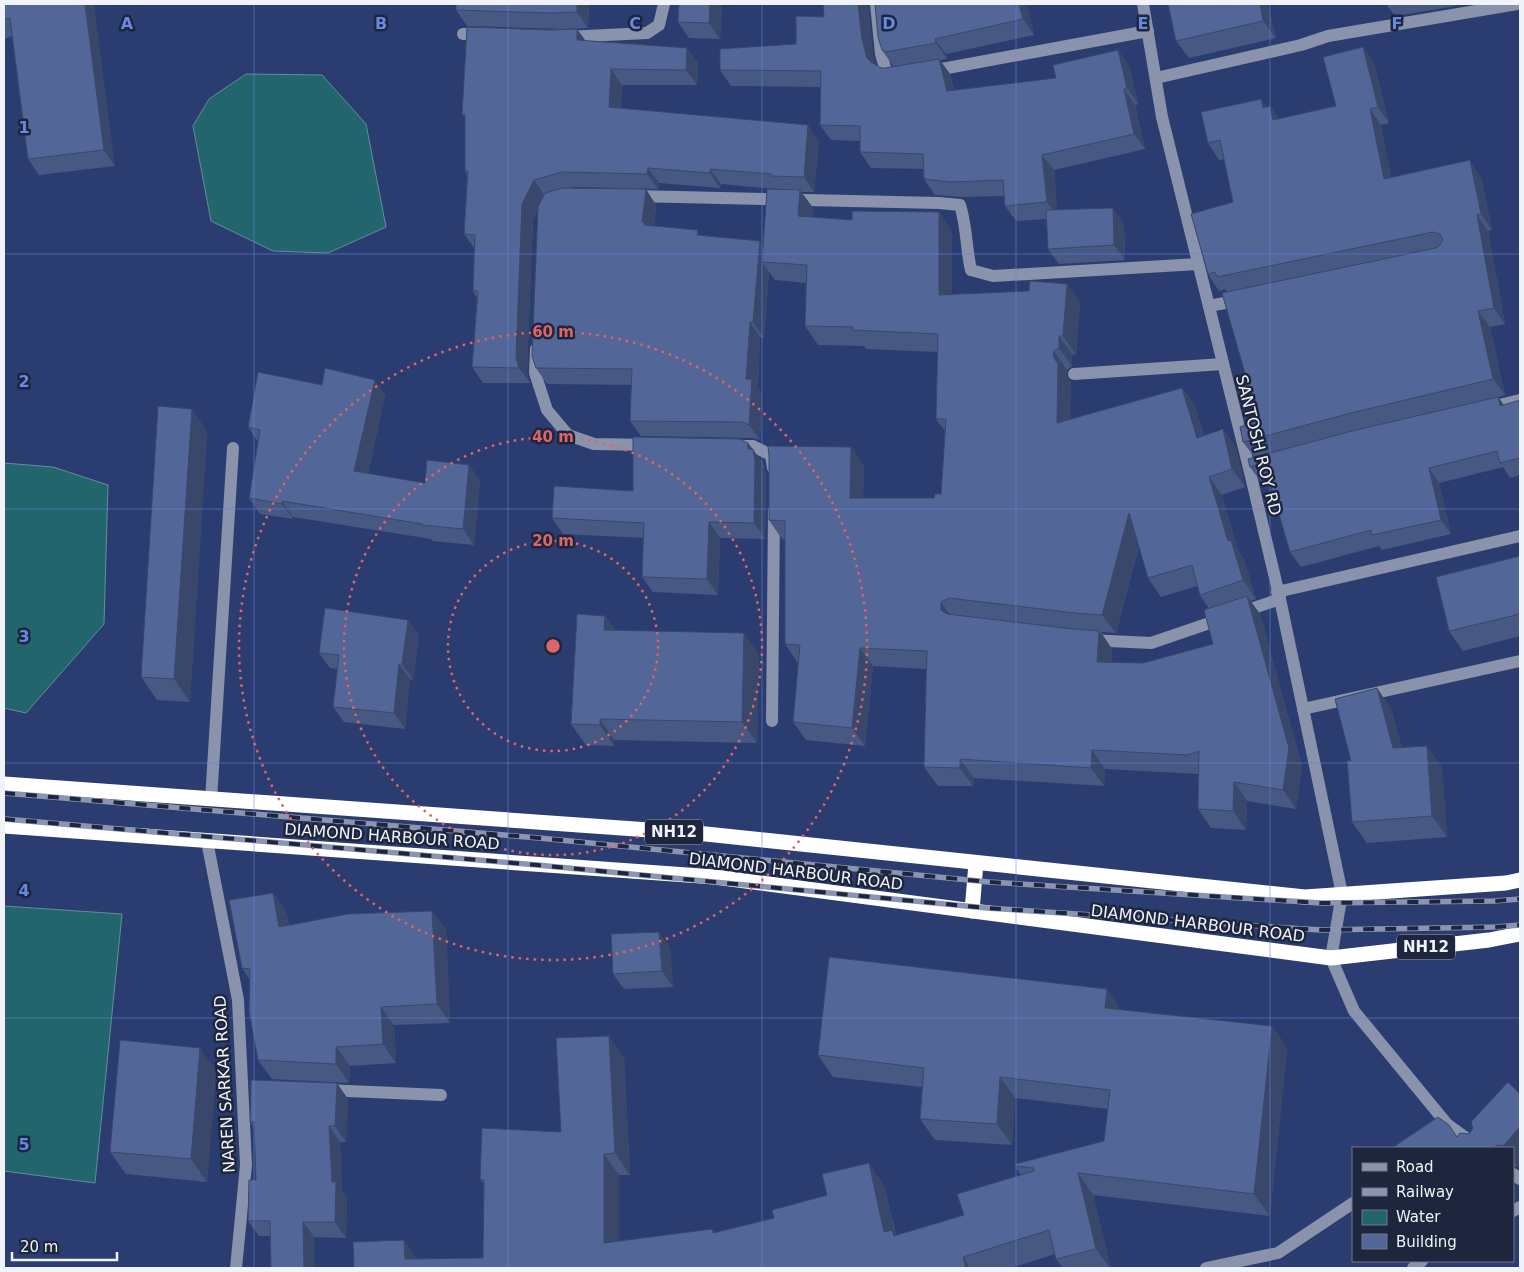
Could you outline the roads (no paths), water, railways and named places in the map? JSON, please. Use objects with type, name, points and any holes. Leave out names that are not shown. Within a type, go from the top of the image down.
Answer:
[{"type":"highway","name":"DIAMOND HARBOUR ROAD","points":[[4,784],[706,834],[1305,897],[1506,883],[1520,880]]},
{"type":"highway","name":"DIAMOND HARBOUR ROAD","points":[[4,826],[715,877],[1331,958],[1489,940],[1520,934]]},
{"type":"highway","points":[[972,911],[976,863]]},
{"type":"street","points":[[551,37],[647,33],[659,26],[664,4]]},
{"type":"street","points":[[876,4],[881,54],[886,71],[895,76],[915,74],[1148,31]]},
{"type":"street","name":"SANTOSH ROY RD","points":[[1143,4],[1162,118],[1223,364],[1254,467],[1279,596],[1342,894]]},
{"type":"street","points":[[1156,78],[1328,36],[1517,4]]},
{"type":"street","points":[[463,34],[492,35]]},
{"type":"street","points":[[623,196],[960,205],[965,221],[967,255],[971,270],[993,276],[1198,264]]},
{"type":"street","points":[[1209,306],[1256,296]]},
{"type":"street","points":[[536,335],[535,373],[547,410],[568,435],[594,444],[664,445]]},
{"type":"street","points":[[1074,374],[1223,364]]},
{"type":"street","points":[[1473,411],[1520,400]]},
{"type":"street","points":[[723,446],[753,446],[771,455],[774,475],[772,721]]},
{"type":"street","points":[[211,800],[233,448]]},
{"type":"street","points":[[1077,638],[1151,643],[1279,596],[1520,536]]},
{"type":"street","points":[[1303,709],[1520,660]]},
{"type":"street","name":"NAREN SARKAR ROAD","points":[[207,841],[238,1000],[247,1087],[246,1165],[236,1268]]},
{"type":"street","points":[[1342,894],[1331,958],[1354,1011],[1447,1124],[1479,1147]]},
{"type":"street","points":[[312,1089],[441,1095]]},
{"type":"street","points":[[1419,1147],[1447,1124]]},
{"type":"street","points":[[1206,1268],[1278,1253],[1352,1205]]},
{"type":"water","points":[[246,74],[322,75],[366,124],[386,227],[328,253],[273,251],[211,221],[193,126],[209,99]]},
{"type":"water","points":[[4,463],[53,467],[108,485],[104,624],[26,713],[4,708]]},
{"type":"water","points":[[4,906],[122,914],[95,1183],[4,1171]]},
{"type":"railway","points":[[4,793],[539,838],[989,882],[1321,903],[1520,899]]},
{"type":"railway","points":[[4,819],[537,865],[987,908],[1321,930],[1520,925]]}]
